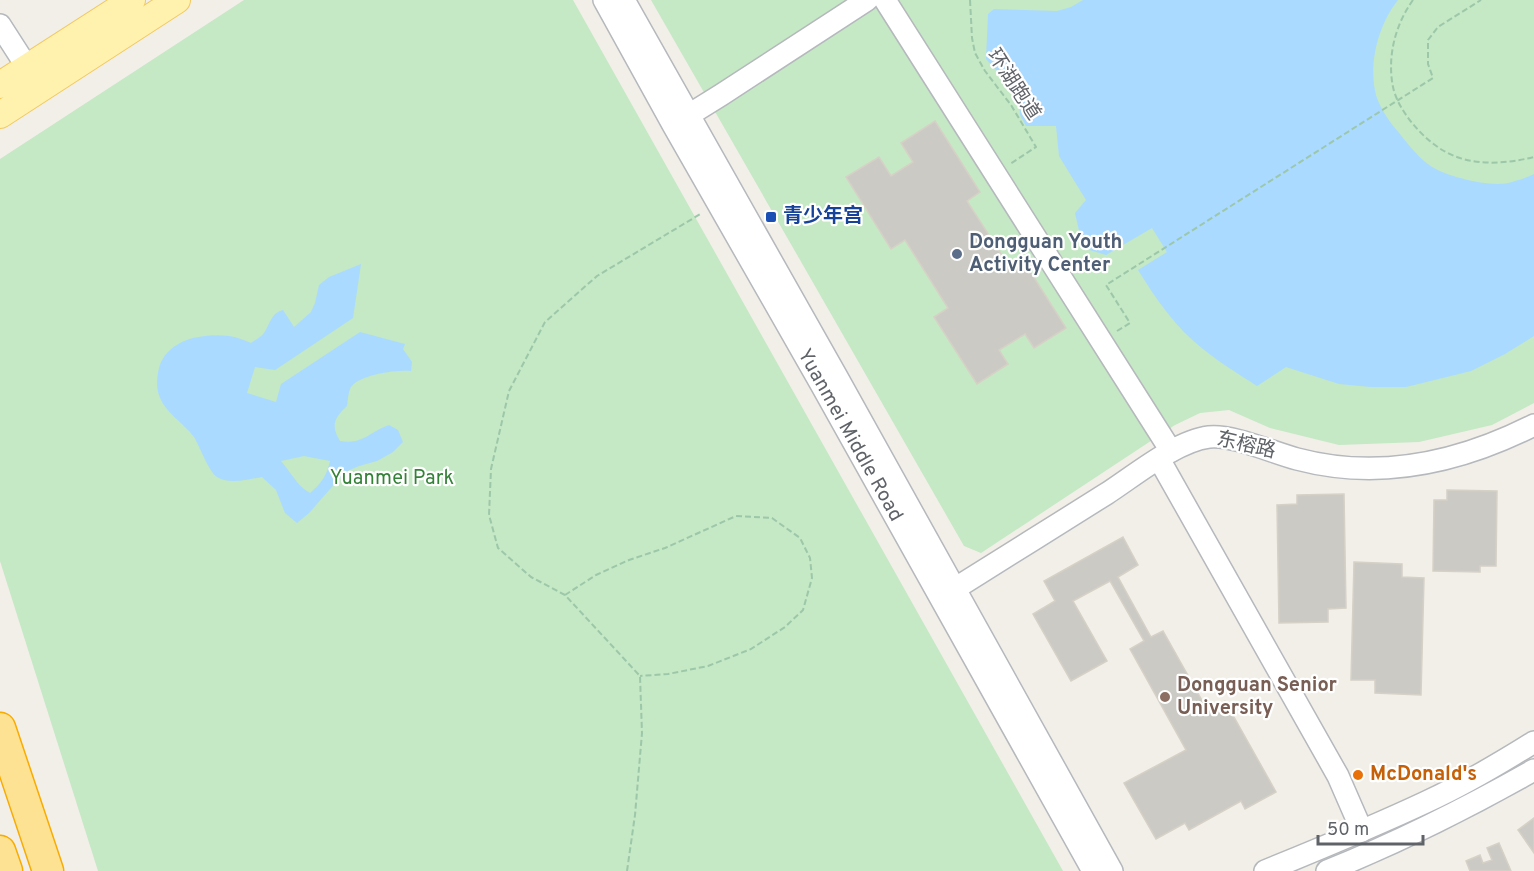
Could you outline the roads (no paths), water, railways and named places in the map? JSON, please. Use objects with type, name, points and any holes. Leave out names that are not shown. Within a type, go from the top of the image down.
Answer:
[{"type":"highway","points":[[0,728],[48,871]]},
{"type":"highway","points":[[0,851],[7,871]]},
{"type":"main road","points":[[0,85],[132,0]]},
{"type":"main road","points":[[0,115],[177,0]]},
{"type":"street","name":"Yuanmei Middle Road","points":[[604,0],[680,120],[956,588],[1082,834],[1093,871]]},
{"type":"street","name":"Yuanmei Middle Road","points":[[624,0],[717,204],[1082,834],[1112,871]]},
{"type":"street","points":[[680,120],[867,0]]},
{"type":"street","points":[[885,0],[995,174],[1165,455],[1338,776],[1362,831]]},
{"type":"street","points":[[0,25],[27,68]]},
{"type":"street","name":"东榕路","points":[[956,588],[1165,455],[1191,442],[1210,436],[1232,439],[1321,465],[1345,469],[1383,469],[1449,458],[1488,446],[1534,424]]},
{"type":"street","points":[[1265,871],[1362,831],[1436,797],[1534,742]]},
{"type":"street","points":[[1327,871],[1434,824],[1534,770]]},
{"type":"street","points":[[1082,834],[1083,871]]},
{"type":"street","points":[[1082,834],[1128,871]]},
{"type":"water","points":[[1083,0],[1398,0],[1380,33],[1373,71],[1376,95],[1393,126],[1423,160],[1448,174],[1469,180],[1500,184],[1534,174],[1534,336],[1471,371],[1406,387],[1339,384],[1286,367],[1257,386],[1209,354],[1175,322],[1138,270],[1167,252],[1152,228],[1106,255],[1083,248],[1075,213],[1086,200],[1059,156],[1056,126],[1026,126],[1020,115],[1019,97],[1007,89],[1005,74],[997,71],[986,59],[988,14],[994,9],[1057,11]]},
{"type":"water","points":[[361,264],[353,318],[275,370],[255,367],[247,393],[276,402],[281,384],[360,332],[405,344],[403,349],[412,362],[411,371],[379,374],[356,383],[350,389],[347,406],[335,422],[335,430],[340,441],[360,440],[389,425],[398,430],[403,442],[393,452],[377,461],[345,472],[309,513],[297,523],[285,513],[276,490],[262,477],[228,481],[214,474],[194,437],[162,401],[157,389],[158,374],[163,358],[178,344],[187,340],[219,335],[251,343],[264,333],[271,319],[283,310],[294,327],[311,312],[319,285],[329,277]],"holes":[[[304,456],[330,461],[323,479],[310,493],[298,483],[281,461]]]},
{"type":"place","name":"青少年宫","points":[[771,217]]},
{"type":"place","name":"Dongguan Youth Activity Center","points":[[957,254]]},
{"type":"place","name":"Dongguan Senior University","points":[[1165,697]]},
{"type":"place","name":"McDonald's","points":[[1358,775]]},
{"type":"park label","name":"Yuanmei Park","points":[[392,479]]}]
